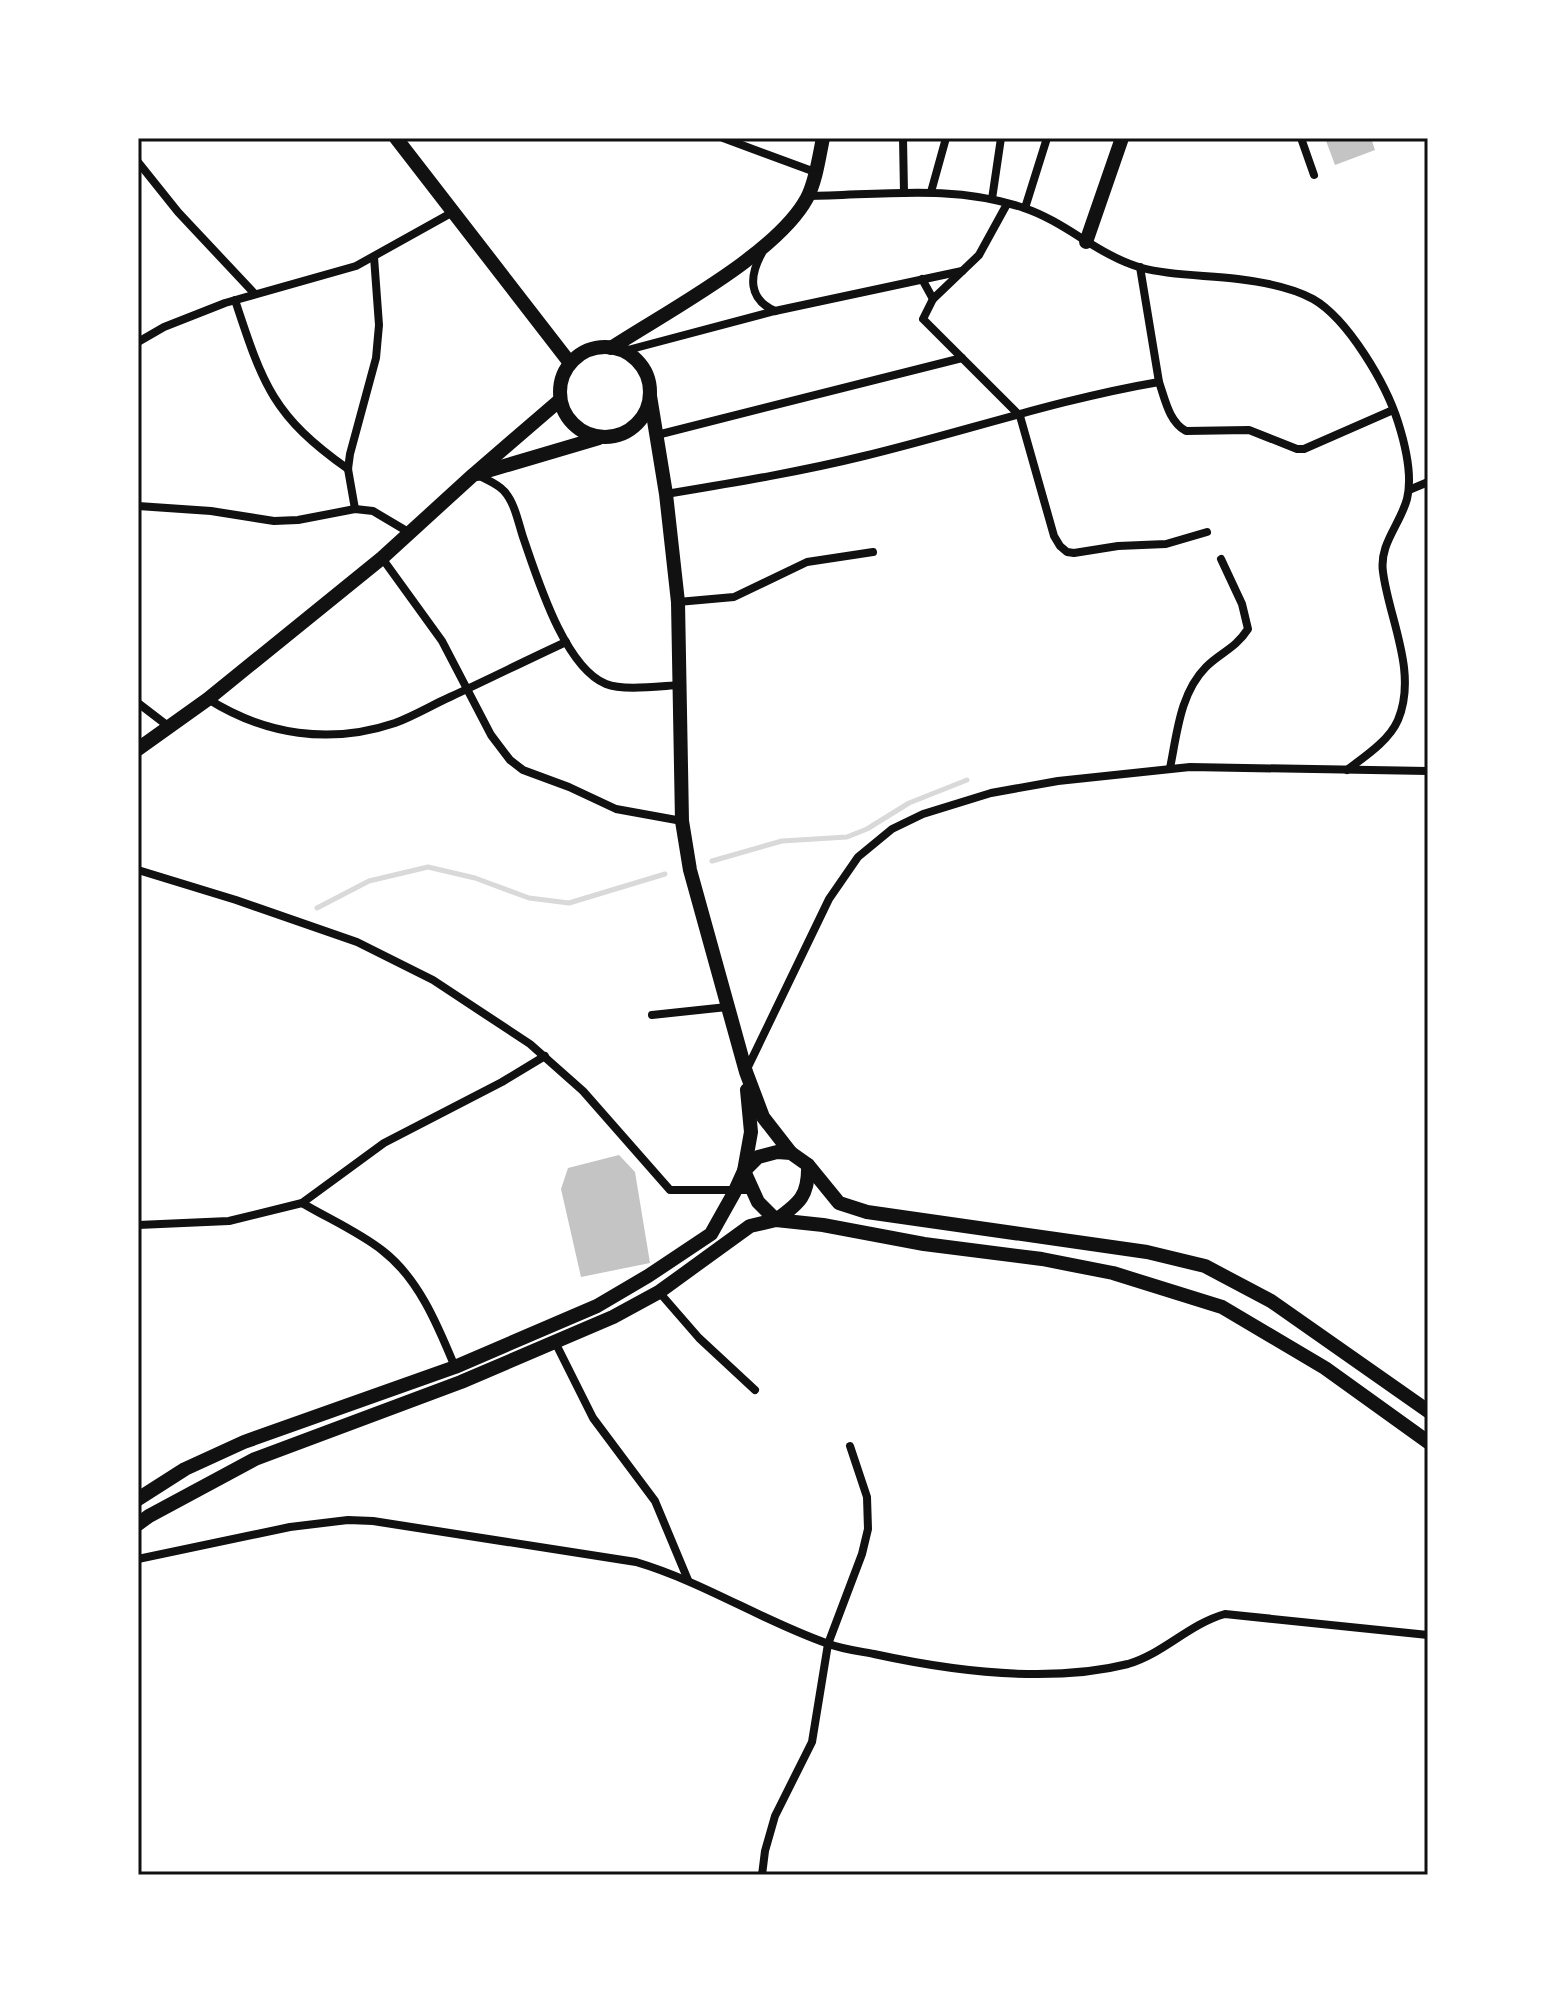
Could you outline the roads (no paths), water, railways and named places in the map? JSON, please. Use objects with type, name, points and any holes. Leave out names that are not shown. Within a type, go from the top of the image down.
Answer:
[{"type":"main road","points":[[396,138],[570,363]]},
{"type":"main road","points":[[618,349],[766,244],[791,221],[809,196],[823,138]]},
{"type":"main road","points":[[1086,242],[1122,138]]},
{"type":"main road","points":[[600,438],[586,434],[564,414],[560,400],[563,374],[581,354],[596,348],[618,349],[636,359],[644,370],[666,494],[678,602],[682,821],[690,870],[746,1072],[763,1117],[791,1153],[808,1165],[839,1203],[867,1212],[1147,1252],[1205,1266],[1271,1301],[1428,1411]]},
{"type":"main road","points":[[474,474],[600,438],[615,437],[639,422],[647,410],[650,396]]},
{"type":"main road","points":[[138,749],[208,699],[382,558],[560,400]]},
{"type":"main road","points":[[628,431],[657,435]]},
{"type":"main road","points":[[138,1499],[185,1469],[244,1442],[455,1367],[597,1306],[711,1234],[743,1190],[751,1132],[746,1072]]},
{"type":"main road","points":[[744,1171],[758,1157],[777,1152],[791,1153]]},
{"type":"main road","points":[[776,1220],[796,1206],[808,1183],[808,1165]]},
{"type":"main road","points":[[743,1190],[776,1220]]},
{"type":"main road","points":[[138,1524],[255,1459],[461,1382],[613,1317],[659,1292],[750,1226],[776,1220],[1042,1259],[1113,1273],[1222,1307],[1325,1368],[1428,1442]]},
{"type":"street","points":[[723,138],[815,172]]},
{"type":"street","points":[[903,138],[904,193]]},
{"type":"street","points":[[931,192],[946,138]]},
{"type":"street","points":[[992,199],[1001,138]]},
{"type":"street","points":[[1025,208],[1047,138]]},
{"type":"street","points":[[1301,138],[1314,175]]},
{"type":"street","points":[[138,162],[178,212],[254,293]]},
{"type":"street","points":[[809,196],[948,192],[992,199],[1025,208],[1086,242],[1140,267],[1277,286],[1316,301],[1354,339],[1371,363],[1393,410],[1404,442],[1409,490],[1384,551],[1382,565],[1402,653],[1402,705],[1397,721],[1387,736],[1347,770]]},
{"type":"street","points":[[1007,204],[979,255],[933,299],[923,319],[1020,416],[1054,536],[1067,552],[1166,544],[1207,532]]},
{"type":"street","points":[[138,342],[174,322],[254,293],[356,266],[453,212]]},
{"type":"street","points":[[766,244],[751,280],[755,294],[764,306],[775,311]]},
{"type":"street","points":[[355,509],[348,469],[376,358],[379,325],[374,257]]},
{"type":"street","points":[[1140,267],[1159,382],[1172,416],[1181,429],[1249,430],[1304,449],[1393,410]]},
{"type":"street","points":[[618,349],[964,270]]},
{"type":"street","points":[[922,279],[933,299]]},
{"type":"street","points":[[235,300],[257,366],[274,401],[313,445],[348,469]]},
{"type":"street","points":[[657,435],[962,358]]},
{"type":"street","points":[[666,494],[788,474],[1020,416],[1071,399],[1159,382]]},
{"type":"street","points":[[474,474],[505,492],[512,504],[535,571],[566,642],[587,671],[607,685],[680,685]]},
{"type":"street","points":[[1409,490],[1428,482]]},
{"type":"street","points":[[138,506],[211,511],[274,521],[298,520],[355,509],[373,511],[410,533]]},
{"type":"street","points":[[678,602],[734,597],[807,562],[873,552]]},
{"type":"street","points":[[382,558],[442,641],[465,690],[500,748],[523,770],[616,809],[682,821]]},
{"type":"street","points":[[1170,768],[1183,709],[1195,680],[1207,665],[1240,642],[1248,629],[1242,604],[1221,559]]},
{"type":"street","points":[[208,699],[234,716],[270,727],[302,734],[351,734],[397,722],[566,642]]},
{"type":"street","points":[[138,703],[168,726]]},
{"type":"street","points":[[746,1072],[829,899],[858,857],[892,829],[923,814],[991,793],[1058,781],[1170,768],[1428,771]]},
{"type":"street","points":[[138,870],[357,942],[433,980],[545,1056],[583,1091],[670,1190],[743,1190]]},
{"type":"street","points":[[652,1015],[727,1007]]},
{"type":"street","points":[[138,1225],[229,1221],[302,1203],[384,1143],[502,1082],[545,1056]]},
{"type":"street","points":[[302,1203],[364,1238],[385,1252],[400,1268],[424,1301],[455,1367]]},
{"type":"street","points":[[659,1292],[699,1338],[755,1390]]},
{"type":"street","points":[[555,1342],[593,1418],[655,1501],[688,1580]]},
{"type":"street","points":[[762,1875],[775,1816],[812,1742],[828,1644],[862,1554],[868,1529],[867,1497],[850,1446]]},
{"type":"street","points":[[138,1559],[319,1522],[373,1521],[636,1562],[688,1580],[828,1644],[896,1659],[954,1667],[1052,1673],[1127,1664],[1144,1658],[1199,1624],[1225,1614],[1428,1635]]},
{"type":"waterway","points":[[712,861],[782,841],[847,837],[867,829],[909,803],[967,780]]},
{"type":"waterway","points":[[317,908],[369,881],[428,867],[475,878],[529,898],[569,903],[665,874]]}]
